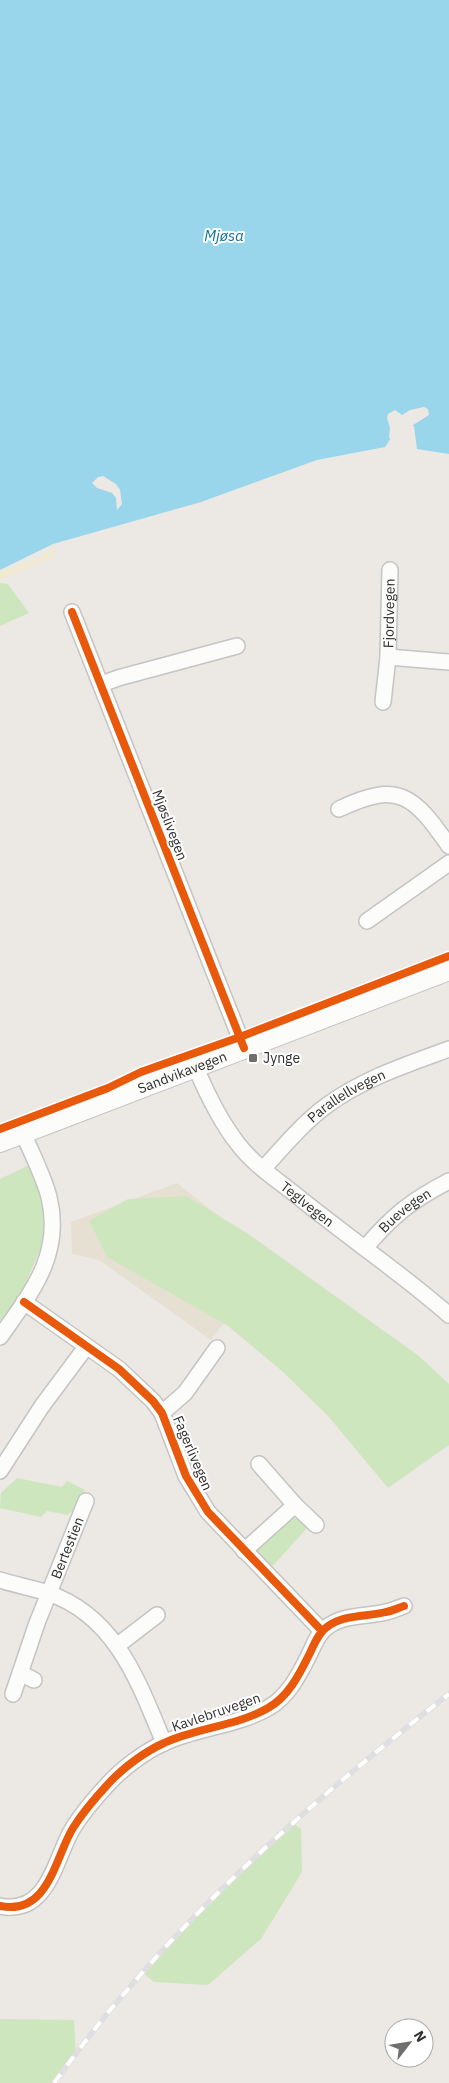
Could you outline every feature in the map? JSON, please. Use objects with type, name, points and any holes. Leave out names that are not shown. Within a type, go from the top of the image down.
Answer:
[{"type":"main road","name":"Sandvikavegen","points":[[0,1142],[449,970]]},
{"type":"street","name":"Fjordvegen","points":[[384,702],[388,657],[390,570]]},
{"type":"street","name":"Mjøslivegen","points":[[72,612],[244,1048]]},
{"type":"street","points":[[102,684],[237,646]]},
{"type":"street","name":"Fjordvegen","points":[[388,657],[449,662]]},
{"type":"street","points":[[339,809],[376,794],[396,794],[413,802],[449,846]]},
{"type":"street","points":[[367,921],[449,862]]},
{"type":"street","name":"Parallellvegen","points":[[264,1169],[306,1123],[326,1106],[370,1081],[449,1049]]},
{"type":"street","name":"Teglvegen","points":[[196,1068],[226,1129],[240,1147],[264,1169],[418,1288],[449,1315]]},
{"type":"street","points":[[0,1337],[24,1302],[46,1262],[52,1231],[48,1196],[24,1133]]},
{"type":"street","name":"Buevegen","points":[[365,1248],[385,1225],[408,1204],[449,1181]]},
{"type":"street","name":"Fagerlivegen","points":[[24,1302],[119,1369],[136,1384],[162,1413],[186,1476],[197,1497],[220,1527],[322,1631]]},
{"type":"street","points":[[4,1473],[42,1406],[86,1347]]},
{"type":"street","name":"Fagerlivegen","points":[[162,1413],[185,1393],[217,1348]]},
{"type":"street","points":[[259,1464],[295,1505],[316,1525]]},
{"type":"street","name":"Bertestien","points":[[13,1694],[49,1593],[86,1501]]},
{"type":"street","points":[[244,1551],[295,1505]]},
{"type":"street","name":"Bertestien","points":[[0,1580],[49,1593],[74,1605],[96,1622],[118,1645],[134,1673],[164,1742]]},
{"type":"street","points":[[322,1631],[338,1621],[386,1612],[404,1606]]},
{"type":"street","points":[[118,1645],[157,1615]]},
{"type":"street","name":"Kavlebruvegen","points":[[0,1906],[24,1904],[40,1894],[54,1869],[72,1828],[114,1777],[164,1742],[251,1716],[269,1708],[290,1688],[322,1631]]},
{"type":"street","points":[[20,1673],[34,1680]]},
{"type":"shaded area","points":[[177,1183],[272,1258],[211,1340],[99,1260],[72,1254],[71,1222]]},
{"type":"green space","points":[[0,583],[8,584],[29,613],[0,626]]},
{"type":"green space","points":[[39,1160],[54,1217],[21,1294],[0,1329],[0,1179]]},
{"type":"green space","points":[[186,1196],[247,1233],[419,1356],[449,1384],[449,1445],[388,1488],[328,1416],[282,1371],[228,1326],[107,1257],[89,1221],[128,1199]]},
{"type":"green space","points":[[17,1478],[62,1487],[67,1481],[85,1490],[77,1508],[67,1515],[47,1511],[41,1517],[0,1508],[1,1493]]},
{"type":"green space","points":[[299,1517],[309,1526],[270,1569],[258,1557],[257,1549],[287,1520]]},
{"type":"green space","points":[[290,1821],[301,1829],[302,1872],[261,1939],[208,1985],[154,1982],[143,1973],[196,1913]]},
{"type":"green space","points":[[0,2019],[74,2020],[76,2057],[56,2083],[0,2083]]},
{"type":"sand","points":[[53,548],[56,553],[50,559],[0,580],[0,571],[38,559]]},
{"type":"water","name":"Mjøsa","points":[[0,0],[449,0],[449,454],[417,449],[414,426],[398,427],[385,447],[317,460],[201,502],[53,544],[0,570]]},
{"type":"pier","points":[[424,407],[428,409],[429,415],[413,425],[413,432],[412,428],[399,430],[393,439],[389,438],[388,414],[395,410],[402,415],[410,410]]},
{"type":"pier","points":[[103,476],[116,484],[120,490],[122,504],[117,510],[116,498],[112,493],[97,488],[92,483],[98,477]]},
{"type":"railway","points":[[54,2083],[119,1999],[203,1908],[322,1797],[449,1694]]},
{"type":"cycle path","points":[[72,612],[244,1048]]},
{"type":"cycle path","points":[[0,1129],[108,1088],[141,1072],[240,1037],[449,956]]},
{"type":"cycle path","points":[[24,1302],[119,1369],[153,1401],[162,1413],[186,1476],[208,1512],[322,1631]]},
{"type":"cycle path","points":[[0,1906],[16,1907],[30,1902],[40,1893],[48,1882],[67,1840],[81,1816],[109,1783],[134,1761],[156,1747],[176,1738],[243,1719],[268,1708],[287,1692],[319,1636],[327,1627],[341,1620],[356,1616],[379,1614],[404,1606]]},
{"type":"place","name":"Jynge","points":[[253,1058]]}]
